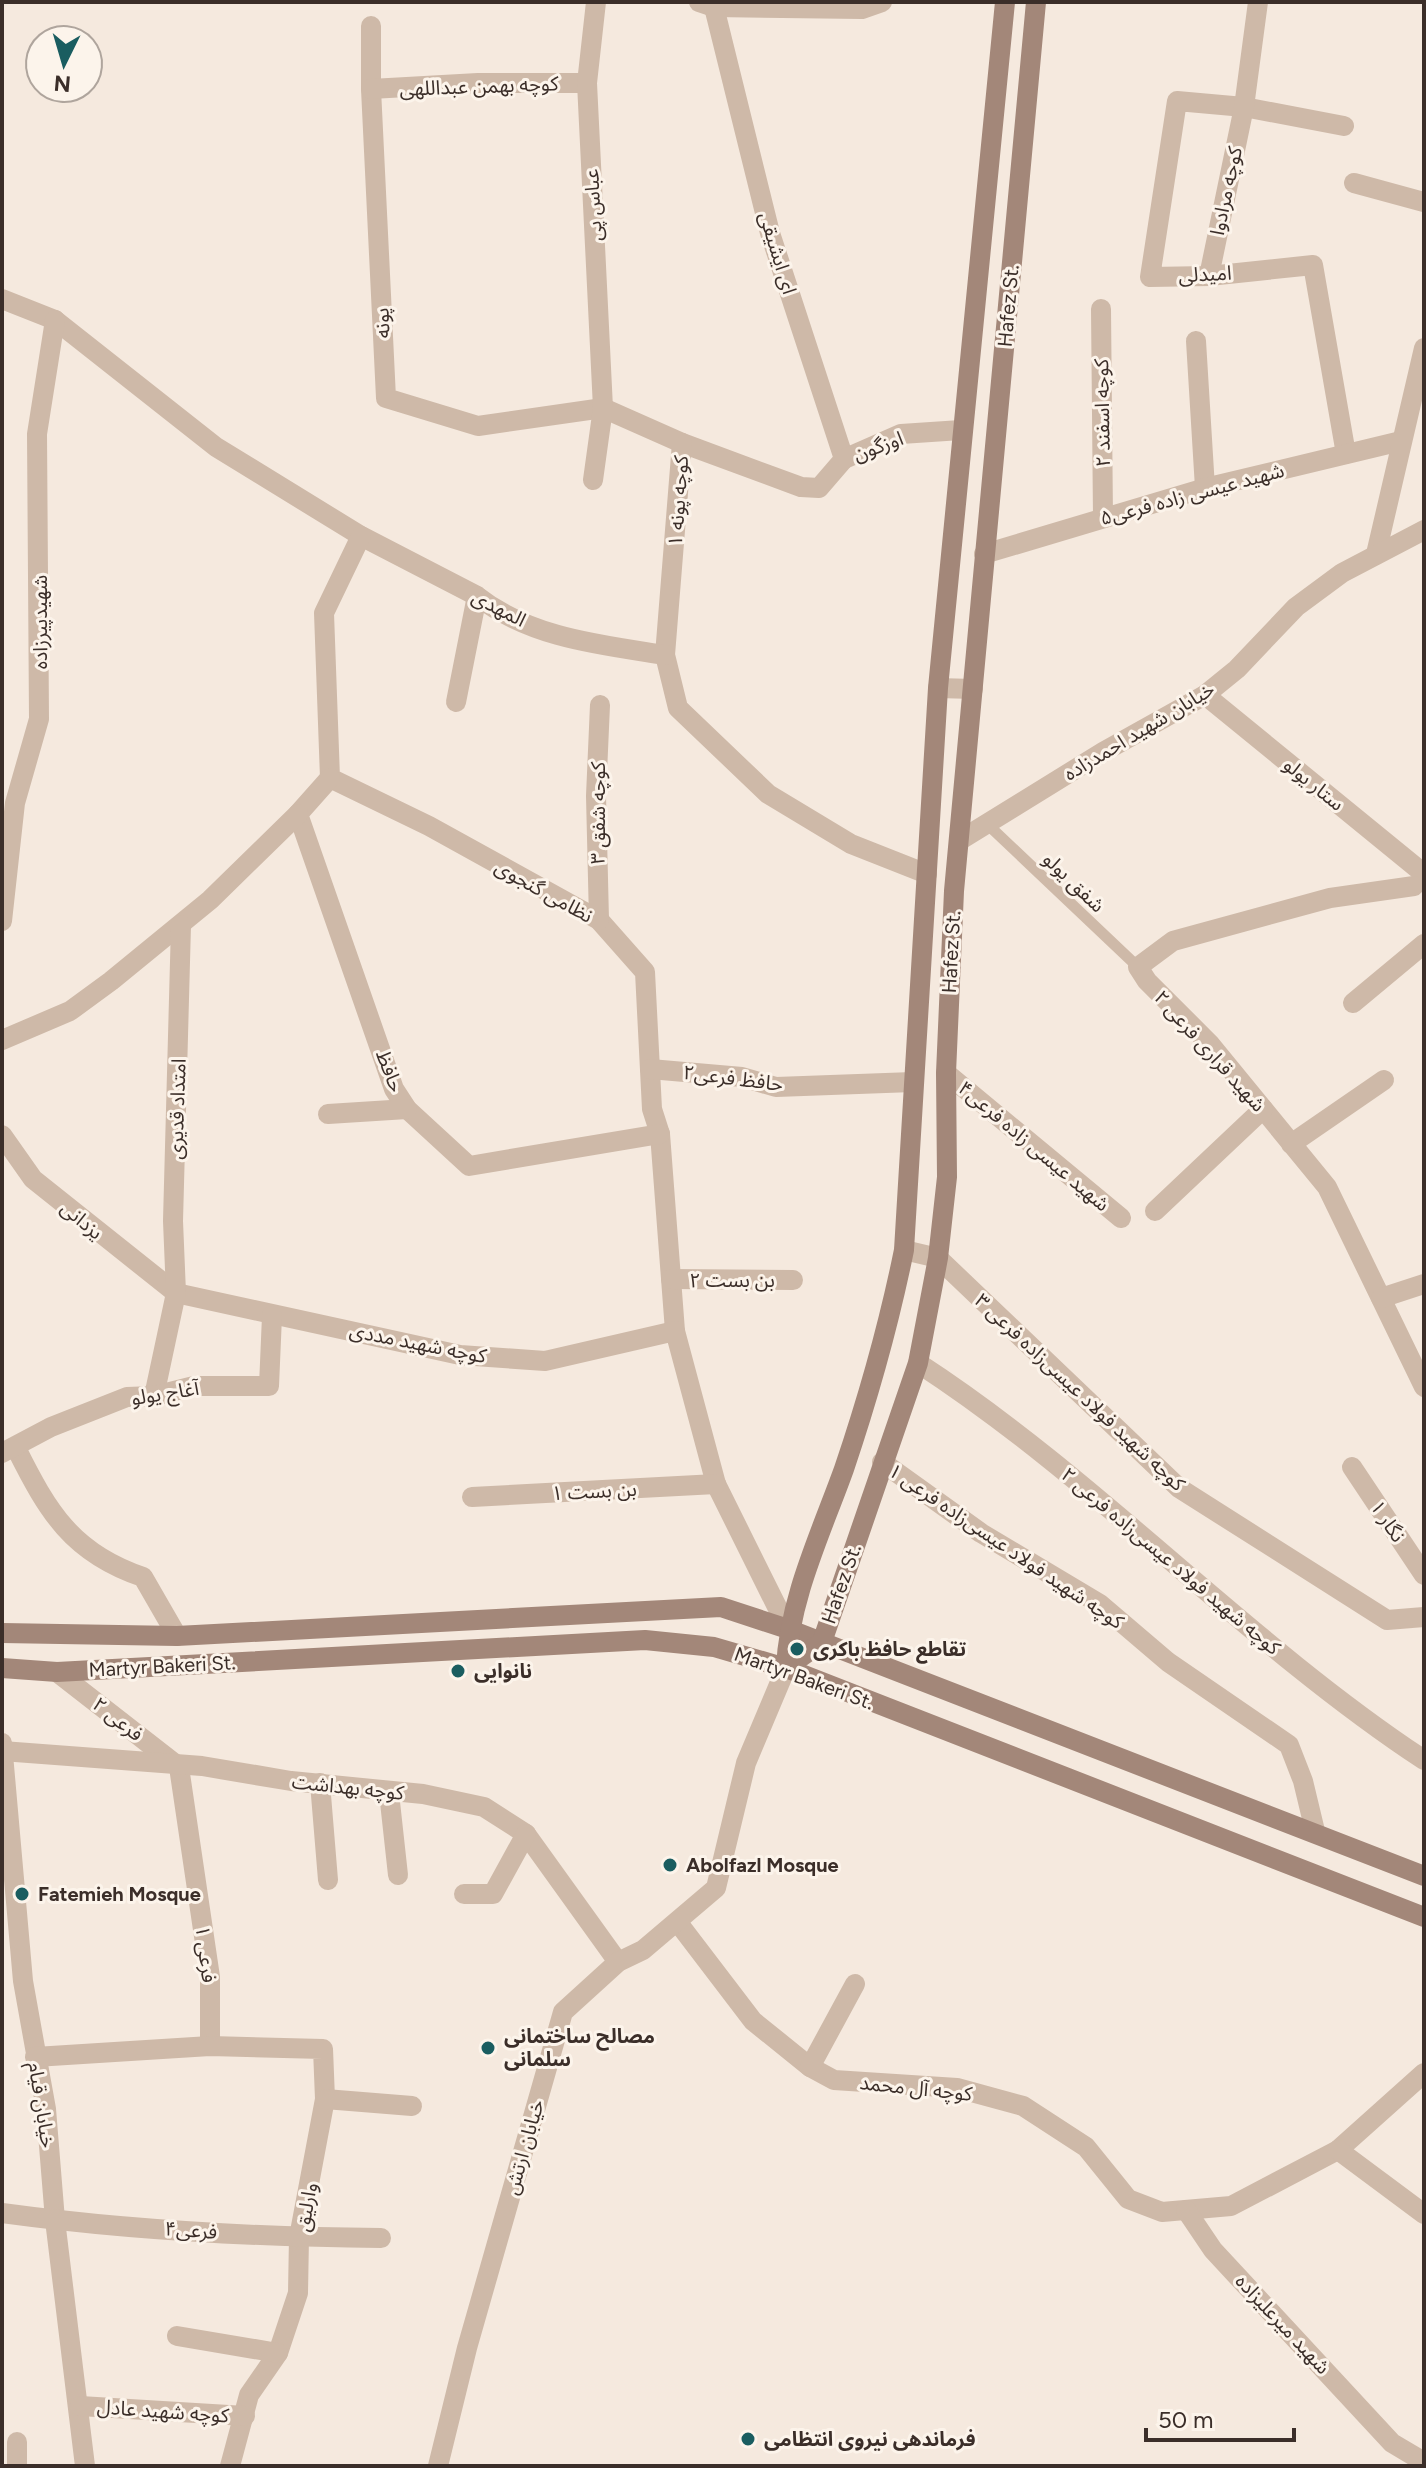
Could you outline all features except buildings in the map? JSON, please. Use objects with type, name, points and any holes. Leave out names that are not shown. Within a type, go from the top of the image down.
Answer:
[{"type":"main road","name":"Hafez St.","points":[[786,1668],[788,1629],[854,1439],[893,1305],[904,1250],[938,688],[1005,2]]},
{"type":"main road","name":"Hafez St.","points":[[786,1668],[822,1642],[918,1363],[938,1258],[947,1177],[946,1073],[954,891],[962,839],[984,554],[1036,2]]},
{"type":"main road","name":"Martyr Bakeri St.","points":[[2,1633],[177,1636],[721,1607],[822,1642],[1315,1831],[1424,1876]]},
{"type":"main road","name":"Martyr Bakeri St.","points":[[2,1668],[57,1672],[645,1640],[714,1647],[786,1668],[1424,1917]]},
{"type":"street","name":"عباس پی","points":[[593,480],[603,408],[587,83],[596,2]]},
{"type":"street","points":[[707,4],[862,9],[882,2]]},
{"type":"street","name":"کوچه مرادوا","points":[[1209,276],[1244,107],[1258,2]]},
{"type":"street","name":"ای ایشیقی","points":[[707,4],[770,233],[844,459]]},
{"type":"street","name":"پونه","points":[[371,26],[371,89],[386,398],[478,426],[603,408]]},
{"type":"street","name":"کوچه بهمن عبداللهی","points":[[371,89],[478,83],[587,83]]},
{"type":"street","name":"امیدلی","points":[[1244,107],[1177,101],[1150,277],[1209,276],[1313,265],[1346,454]]},
{"type":"street","points":[[1244,107],[1344,126]]},
{"type":"street","points":[[1354,183],[1424,202]]},
{"type":"street","name":"المهدی","points":[[2,299],[55,320],[216,447],[361,536],[477,596],[494,610],[571,640],[665,655]]},
{"type":"street","name":"کوچه اسفند ۲","points":[[1101,309],[1103,517]]},
{"type":"street","name":"شهیدپیرزاده","points":[[2,921],[15,803],[39,719],[37,434],[55,320]]},
{"type":"street","points":[[1196,341],[1205,488]]},
{"type":"street","points":[[1376,554],[1424,348]]},
{"type":"street","points":[[603,408],[682,443]]},
{"type":"street","name":"اوزگون","points":[[844,459],[901,434],[961,430]]},
{"type":"street","name":"شهید عیسی زاده فرعی۵","points":[[984,554],[1205,488],[1401,441]]},
{"type":"street","name":"کوچه پونه ۱","points":[[665,655],[682,443],[801,487],[819,488],[844,459]]},
{"type":"street","name":"خیابان شهید احمدزاده","points":[[962,839],[985,822],[1205,695],[1237,669],[1296,607],[1376,554],[1424,530]]},
{"type":"street","points":[[2,1040],[70,1011],[181,925],[298,814],[330,778],[324,613],[361,536]]},
{"type":"street","points":[[456,702],[477,596]]},
{"type":"street","points":[[665,655],[678,708],[768,794],[851,844],[927,874]]},
{"type":"street","points":[[938,688],[973,689]]},
{"type":"street","name":"ستار یولو","points":[[1205,695],[1421,883]]},
{"type":"street","name":"کوچه شفق ۳","points":[[599,920],[596,796],[600,705]]},
{"type":"street","name":"نظامی گنجوی","points":[[330,778],[429,826],[599,920],[645,972],[652,1109],[660,1134],[675,1331]]},
{"type":"street","name":"حافظ","points":[[298,814],[394,1089],[407,1109],[469,1166],[660,1134]]},
{"type":"street","points":[[1138,967],[1173,941],[1330,898],[1421,883]]},
{"type":"street","name":"امتداد قدیری","points":[[154,1396],[176,1293],[173,1221],[181,925]]},
{"type":"street","points":[[1353,1003],[1424,944]]},
{"type":"street","name":"شهید قراری فرعی ۲","points":[[1138,967],[1147,981],[1210,1044],[1327,1187],[1424,1387]]},
{"type":"street","name":"حافظ فرعی۲","points":[[650,1069],[742,1077],[776,1087],[913,1082]]},
{"type":"street","name":"شهید عیسی زاده فرعی۴","points":[[946,1073],[1121,1218]]},
{"type":"street","points":[[1291,1144],[1384,1080]]},
{"type":"street","points":[[328,1114],[407,1109]]},
{"type":"street","points":[[1155,1211],[1263,1109]]},
{"type":"street","name":"یزدانی","points":[[2,1135],[33,1179],[176,1293]]},
{"type":"street","points":[[904,1250],[938,1258]]},
{"type":"street","name":"کوچه شهید فولاد عیسی‌زاده فرعی ۳","points":[[938,1258],[1179,1488],[1387,1620],[1424,1617]]},
{"type":"street","name":"بن بست ۲","points":[[671,1279],[793,1280]]},
{"type":"street","points":[[1381,1298],[1424,1284]]},
{"type":"street","name":"کوچه شهید مددی","points":[[176,1293],[460,1355],[545,1361],[675,1331]]},
{"type":"street","name":"آغاج یولو","points":[[9,1450],[51,1427],[127,1397],[154,1396],[194,1386],[269,1386],[272,1316]]},
{"type":"street","points":[[675,1331],[716,1484],[788,1629]]},
{"type":"street","name":"کوچه شهید فولاد عیسی‌زاده فرعی ۲","points":[[918,1363],[989,1409],[1354,1714],[1424,1760]]},
{"type":"street","points":[[9,1450],[46,1508],[68,1532],[112,1567],[143,1577],[177,1636]]},
{"type":"street","name":"کوچه شهید فولاد عیسی‌زاده فرعی ۱","points":[[882,1462],[981,1533],[1100,1604],[1168,1662],[1289,1745],[1303,1781],[1315,1831]]},
{"type":"street","name":"نگار ۱","points":[[1352,1467],[1424,1575]]},
{"type":"street","name":"بن بست ۱","points":[[472,1497],[716,1484]]},
{"type":"street","name":"خیابان ارتش","points":[[438,2466],[467,2348],[563,2012],[618,1962],[643,1950],[679,1924],[716,1888],[746,1763],[786,1668]]},
{"type":"street","name":"فرعی ۲","points":[[57,1672],[179,1767]]},
{"type":"street","name":"کوچه بهداشت","points":[[3,1748],[179,1767],[202,1766],[389,1793],[423,1794],[484,1807],[526,1834],[618,1962]]},
{"type":"street","name":"خیابان قیام","points":[[3,1748],[12,1982],[35,2057],[46,2109],[55,2220],[85,2466]]},
{"type":"street","name":"فرعی ۱","points":[[179,1767],[210,1977],[210,2046]]},
{"type":"street","points":[[320,1783],[328,1880]]},
{"type":"street","points":[[389,1793],[398,1875]]},
{"type":"street","points":[[464,1894],[493,1894],[526,1834]]},
{"type":"street","name":"کوچه آل محمد","points":[[679,1924],[753,2021],[810,2067],[834,2080],[957,2088],[1023,2106],[1086,2147],[1128,2199],[1162,2212],[1231,2206],[1338,2150],[1424,2073]]},
{"type":"street","points":[[810,2067],[855,1984]]},
{"type":"street","points":[[35,2057],[210,2046]]},
{"type":"street","name":"وارلیق","points":[[210,2046],[323,2049],[325,2099],[299,2237],[298,2293],[278,2353],[249,2395],[230,2466]]},
{"type":"street","points":[[325,2099],[412,2106]]},
{"type":"street","points":[[1338,2150],[1424,2214]]},
{"type":"street","name":"شهید میرعلیزاده","points":[[1186,2210],[1213,2250],[1392,2443],[1424,2462]]},
{"type":"street","name":"فرعی۴","points":[[2,2213],[55,2220],[299,2237],[381,2238]]},
{"type":"street","points":[[177,2336],[278,2353]]},
{"type":"street","name":"کوچه شهید عادل","points":[[80,2406],[245,2416]]},
{"type":"street","points":[[17,2442],[17,2466]]},
{"type":"lane","name":"شفق یولو","points":[[985,822],[1138,967]]},
{"type":"place","name":"تقاطع حافظ باکری","points":[[797,1649]]},
{"type":"place","name":"نانوایی","points":[[458,1671]]},
{"type":"place","name":"Abolfazl Mosque","points":[[670,1865]]},
{"type":"place","name":"Fatemieh Mosque","points":[[22,1894]]},
{"type":"place","name":"مصالح ساختمانی سلمانی","points":[[488,2048]]},
{"type":"place","name":"فرماندهی نیروی انتظامی","points":[[748,2439]]}]
